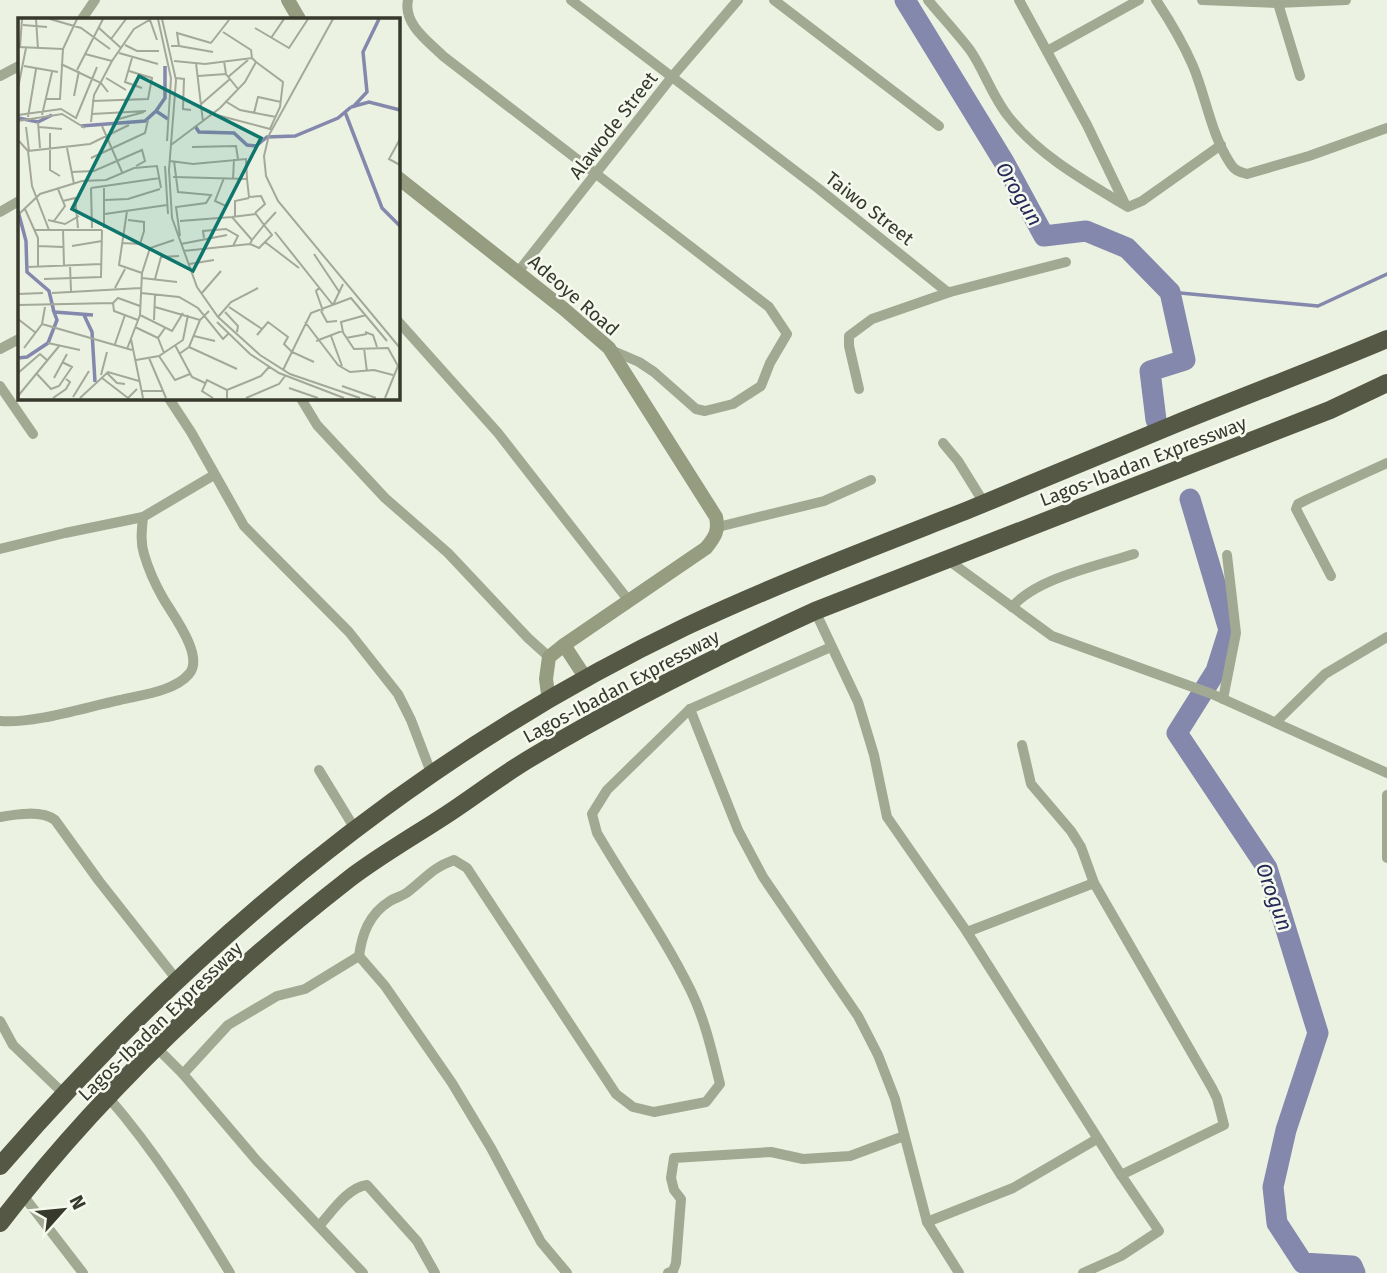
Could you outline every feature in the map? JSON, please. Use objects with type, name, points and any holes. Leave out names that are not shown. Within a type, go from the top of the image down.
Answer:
[{"type":"highway","name":"Lagos-Ibadan Expressway","points":[[0,1166],[148,1006],[256,909],[355,829],[432,775],[549,701],[686,627],[825,566],[1387,339]]},
{"type":"highway","name":"Lagos-Ibadan Expressway","points":[[0,1223],[22,1194],[108,1097],[211,996],[351,877],[531,757],[639,696],[815,611],[1330,410],[1387,383]]},
{"type":"street","points":[[83,18],[95,0]]},
{"type":"street","points":[[288,0],[298,18]]},
{"type":"street","points":[[408,0],[408,12],[414,28],[443,56],[769,307],[787,334],[770,363],[761,386],[733,404],[705,411],[696,409],[639,362],[608,348]]},
{"type":"street","name":"Taiwo Street","points":[[571,0],[950,292]]},
{"type":"street","name":"Alawode Street","points":[[518,272],[671,78],[738,0]]},
{"type":"street","points":[[774,0],[939,126]]},
{"type":"street","points":[[928,0],[971,51],[1007,115],[1027,137],[1076,175],[1128,207]]},
{"type":"street","points":[[1018,0],[1087,125],[1123,202],[1128,207]]},
{"type":"street","points":[[1047,51],[1139,0]]},
{"type":"street","points":[[1156,0],[1174,27],[1194,67],[1221,145],[1231,165],[1238,172],[1247,174],[1309,156],[1387,128]]},
{"type":"street","points":[[1202,0],[1346,0]]},
{"type":"street","points":[[1277,1],[1300,76]]},
{"type":"street","points":[[0,76],[18,67]]},
{"type":"street","points":[[1128,207],[1142,201],[1221,145]]},
{"type":"street","name":"Adeoye Road","points":[[399,179],[564,309],[608,348],[712,508],[718,527]]},
{"type":"street","points":[[0,212],[18,202]]},
{"type":"street","points":[[859,389],[849,336],[872,318],[950,292],[1066,262]]},
{"type":"street","points":[[399,322],[498,433],[629,601]]},
{"type":"street","points":[[0,349],[18,340]]},
{"type":"street","points":[[0,386],[33,434]]},
{"type":"street","points":[[169,399],[244,526],[349,632],[382,673],[411,720],[432,775]]},
{"type":"street","points":[[301,399],[317,425],[385,498],[448,553],[549,657]]},
{"type":"street","points":[[943,443],[958,461],[984,503]]},
{"type":"street","points":[[1331,576],[1296,509],[1298,504],[1387,463]]},
{"type":"street","points":[[0,549],[144,517],[214,475]]},
{"type":"street","points":[[549,701],[546,680],[549,657],[706,548],[715,537],[718,527],[824,501],[872,481]]},
{"type":"street","points":[[0,721],[51,715],[127,698],[174,685],[190,674],[194,661],[188,642],[144,555],[141,542],[144,517]]},
{"type":"street","points":[[1012,607],[1021,597],[1049,581],[1133,554]]},
{"type":"street","points":[[1223,699],[1236,633],[1227,555]]},
{"type":"street","points":[[948,560],[1052,636],[1212,694],[1387,773]]},
{"type":"street","points":[[815,611],[858,702],[874,755],[887,817],[967,932],[1097,1139],[1159,1231],[1121,1256],[1083,1273]]},
{"type":"street","points":[[1276,722],[1325,674],[1387,637]]},
{"type":"street","points":[[564,645],[587,680]]},
{"type":"street","points":[[566,1273],[541,1242],[491,1148],[452,1083],[385,986],[359,956],[362,935],[373,915],[386,903],[407,893],[437,866],[454,860],[467,869],[616,1094],[633,1107],[654,1112],[706,1102],[720,1084],[709,1037],[692,993],[665,942],[597,833],[592,814],[607,790],[690,709],[831,647]]},
{"type":"street","points":[[690,709],[738,830],[763,877],[858,1016],[878,1055],[895,1099],[927,1222],[959,1273]]},
{"type":"street","points":[[1022,745],[1031,784],[1071,831],[1081,847],[1094,883],[1217,1098],[1224,1125],[1121,1175]]},
{"type":"street","points":[[319,770],[355,829]]},
{"type":"street","points":[[1387,795],[1387,859]]},
{"type":"street","points":[[0,817],[40,814],[55,820],[177,980]]},
{"type":"street","points":[[967,932],[1094,883]]},
{"type":"street","points":[[183,1074],[228,1025],[277,996],[305,989],[359,956]]},
{"type":"street","points":[[0,1021],[13,1045],[64,1094]]},
{"type":"street","points":[[157,1048],[183,1074],[257,1161],[363,1273]]},
{"type":"street","points":[[108,1097],[134,1127],[175,1184],[230,1273]]},
{"type":"street","points":[[668,1273],[673,1271],[676,1263],[681,1199],[671,1178],[674,1158],[771,1152],[803,1159],[850,1156],[904,1136]]},
{"type":"street","points":[[927,1222],[1013,1188],[1097,1139]]},
{"type":"street","points":[[319,1226],[352,1191],[358,1186],[367,1185],[417,1241],[435,1273]]},
{"type":"street","points":[[22,1194],[83,1273]]},
{"type":"waterway","name":"Orogun","points":[[905,0],[1004,162],[1044,236],[1086,231],[1127,248],[1170,292],[1185,360],[1150,371],[1156,420]]},
{"type":"waterway","points":[[1170,292],[1318,306],[1387,274]]},
{"type":"waterway","name":"Orogun","points":[[1190,499],[1229,630],[1216,671],[1177,733],[1267,868],[1318,1033],[1286,1130],[1273,1187],[1277,1223],[1303,1263],[1352,1266],[1355,1273]]}]
